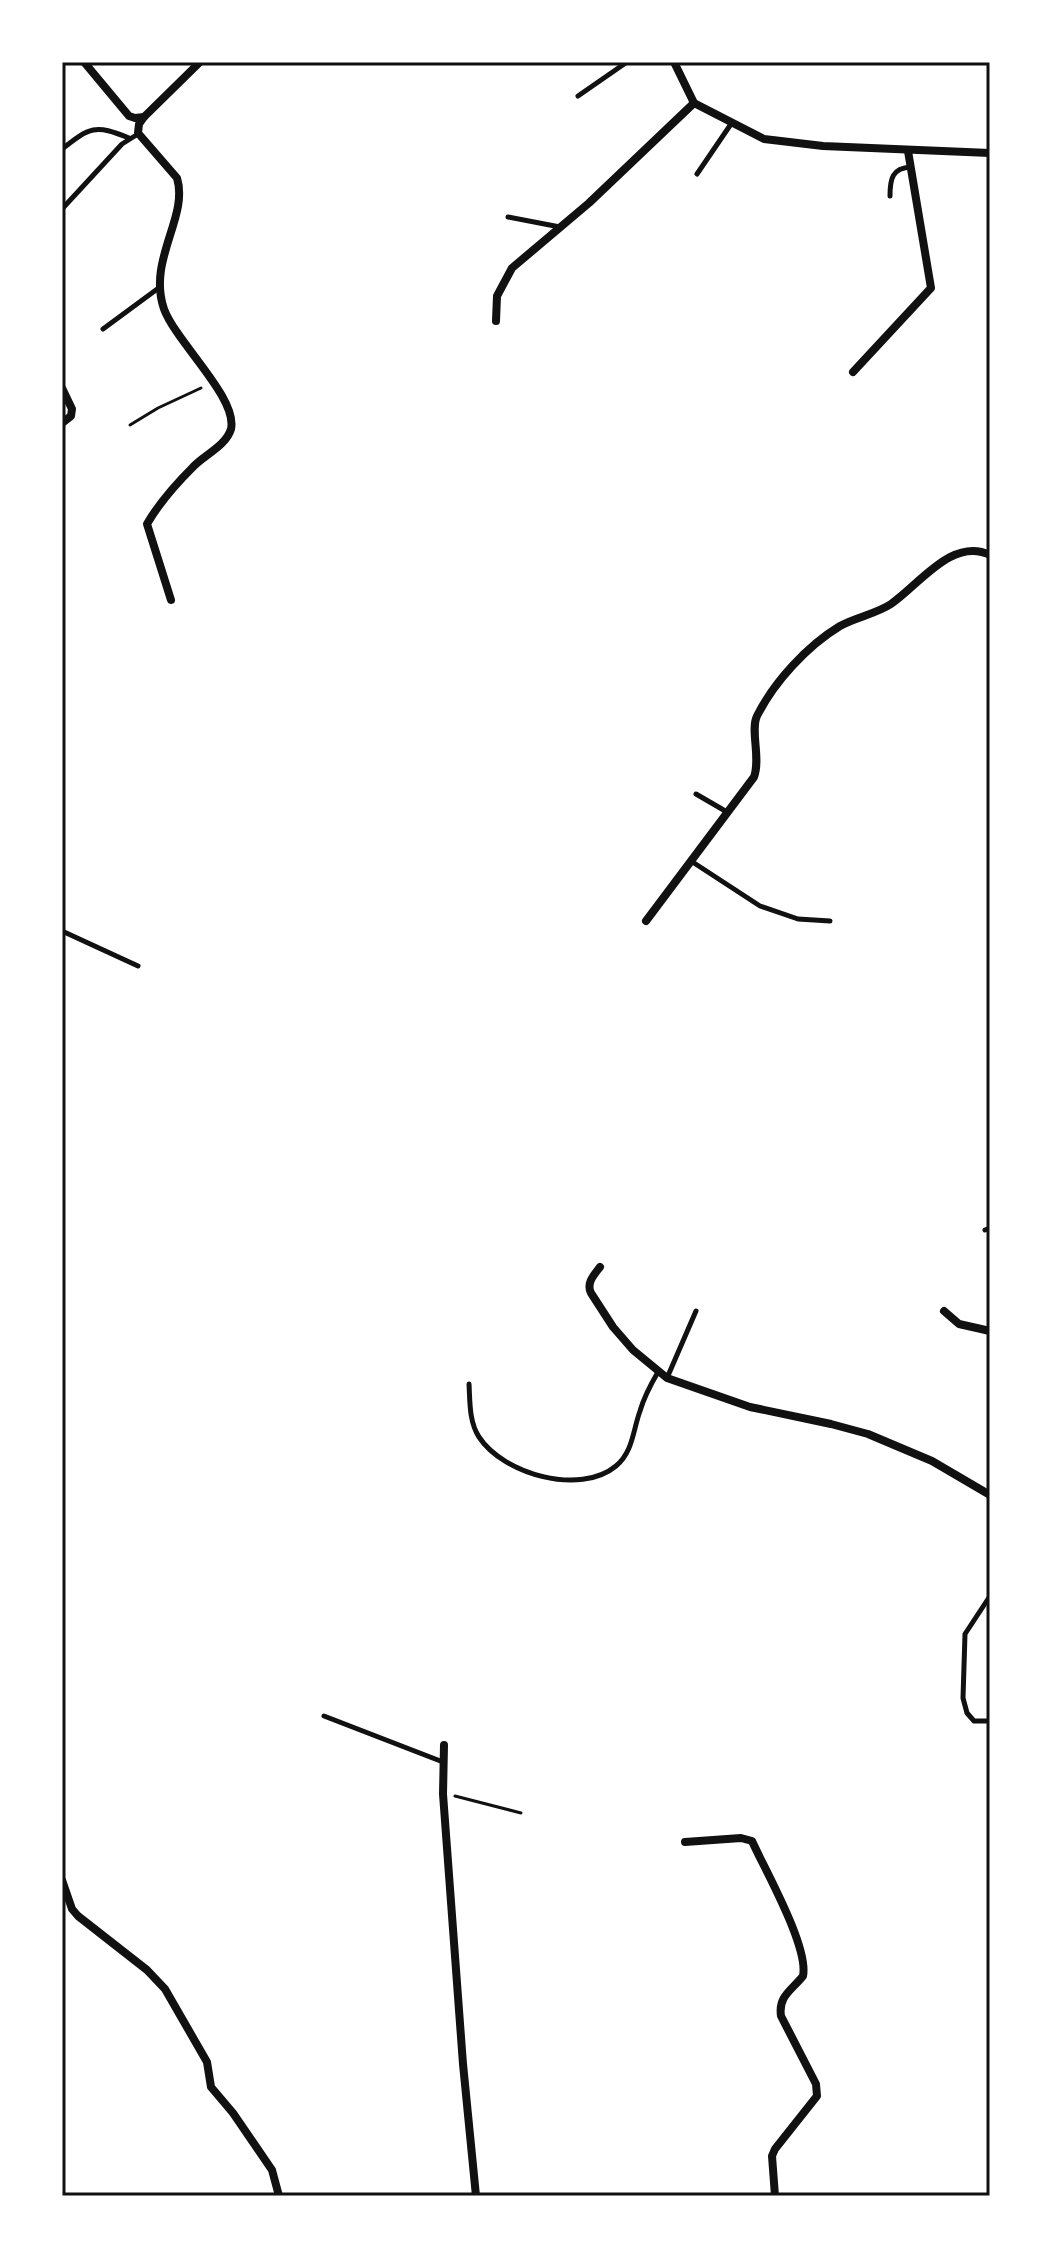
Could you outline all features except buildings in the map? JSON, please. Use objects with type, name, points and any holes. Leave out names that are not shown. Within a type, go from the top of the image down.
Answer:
[{"type":"street","points":[[84,62],[129,116],[144,117]]},
{"type":"street","points":[[171,600],[147,524],[195,464],[228,436],[232,424],[222,393],[175,332],[163,307],[160,265],[177,209],[180,187],[177,178],[134,136],[144,117],[200,62]]},
{"type":"street","points":[[674,62],[694,103],[764,139],[908,151],[990,153]]},
{"type":"street","points":[[496,321],[497,296],[512,268],[561,227],[694,103]]},
{"type":"street","points":[[853,372],[931,288],[908,151]]},
{"type":"street","points":[[62,388],[72,409],[71,416],[62,423]]},
{"type":"street","points":[[646,921],[754,777],[757,769],[755,720],[770,695],[801,658],[842,625],[894,602],[956,552],[977,550],[990,555]]},
{"type":"street","points":[[600,1267],[590,1281],[588,1287],[591,1293],[613,1327],[633,1350],[667,1378],[750,1407],[868,1434],[932,1461],[990,1495]]},
{"type":"street","points":[[944,1311],[959,1324],[990,1331]]},
{"type":"street","points":[[444,1745],[443,1794],[476,2196]]},
{"type":"street","points":[[685,1842],[741,1838],[752,1841],[787,1915],[803,1961],[803,1976],[784,1995],[780,2008],[781,2016],[816,2084],[817,2096],[772,2156],[775,2196]]},
{"type":"street","points":[[62,1880],[72,1909],[78,1916],[147,1970],[165,1989],[207,2062],[211,2087],[241,2123],[272,2170],[279,2196]]},
{"type":"lane","points":[[578,96],[627,62]]},
{"type":"lane","points":[[697,174],[731,124]]},
{"type":"lane","points":[[62,149],[91,129],[108,129],[134,136],[62,209]]},
{"type":"lane","points":[[890,196],[894,173],[911,167]]},
{"type":"lane","points":[[508,217],[561,227]]},
{"type":"lane","points":[[103,329],[160,286]]},
{"type":"lane","points":[[696,794],[728,812]]},
{"type":"lane","points":[[691,861],[760,906],[798,919],[830,921]]},
{"type":"lane","points":[[62,931],[138,966]]},
{"type":"lane","points":[[667,1378],[696,1311]]},
{"type":"lane","points":[[469,1384],[471,1420],[479,1437],[500,1459],[535,1475],[563,1481],[596,1475],[615,1467],[629,1451],[640,1409],[658,1372]]},
{"type":"lane","points":[[990,1596],[965,1634],[963,1698],[967,1713],[974,1721],[990,1721]]},
{"type":"lane","points":[[324,1716],[444,1762]]},
{"type":"path","points":[[130,425],[213,382]]},
{"type":"path","points":[[443,1794],[521,1813]]}]
